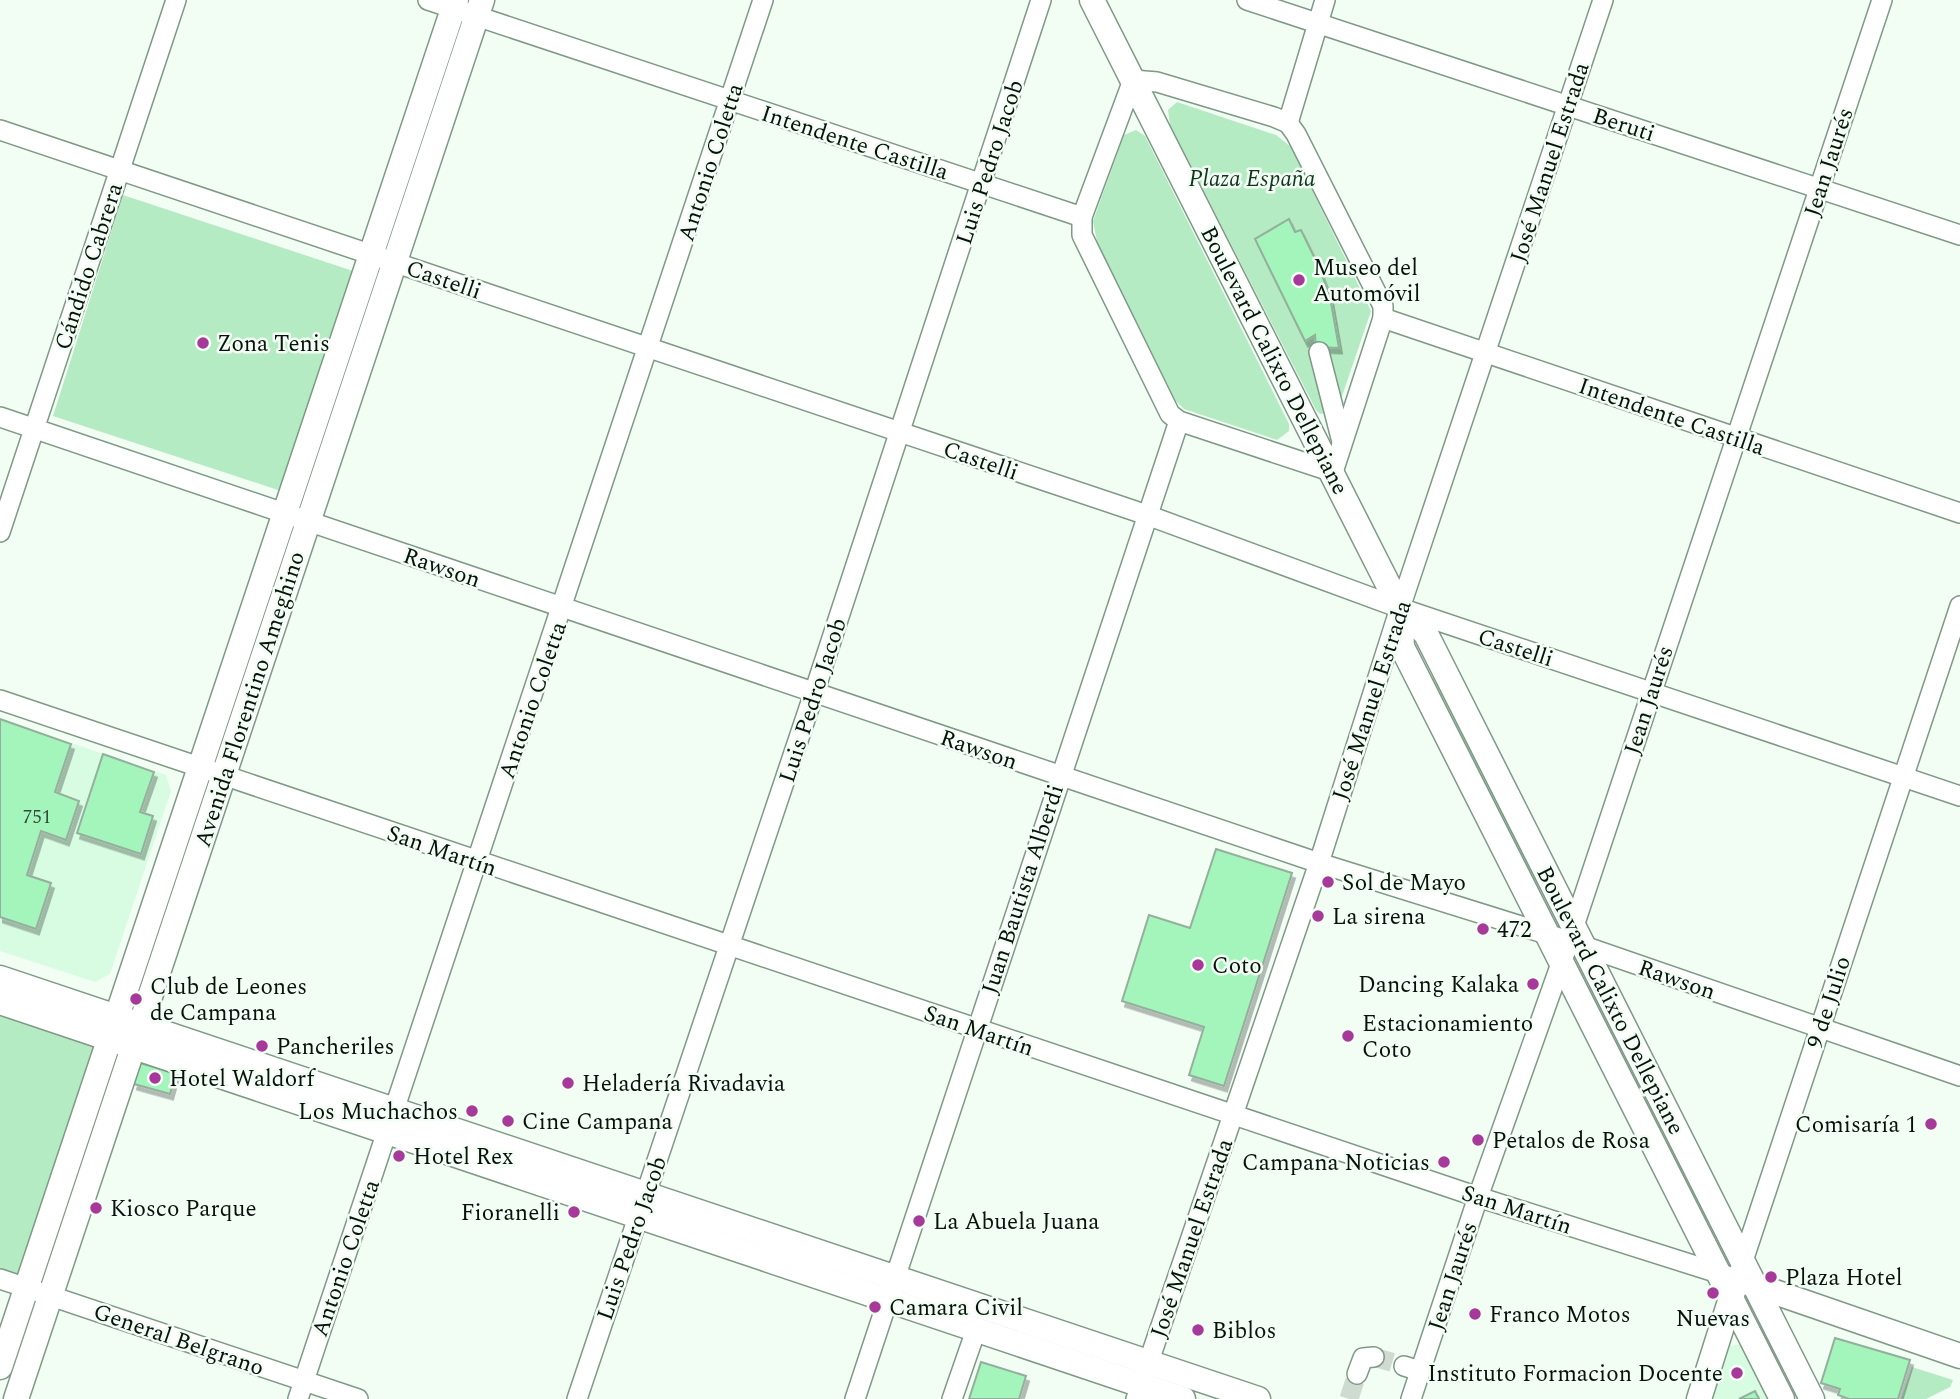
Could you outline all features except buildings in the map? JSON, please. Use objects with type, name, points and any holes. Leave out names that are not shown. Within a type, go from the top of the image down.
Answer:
[{"type":"main road","name":"Boulevard Calixto Dellepiane","points":[[1092,0],[1400,608],[1402,648],[1567,942],[1737,1278],[1812,1399]]},
{"type":"main road","name":"Avenida Florentino Ameghino","points":[[16,1399],[308,522],[383,259],[467,6]]},
{"type":"main road","name":"Avenida Florentino Ameghino","points":[[0,1367],[285,514],[383,259]]},
{"type":"main road","points":[[0,978],[113,1028],[892,1289],[1183,1399]]},
{"type":"main road","points":[[0,1002],[113,1028]]},
{"type":"main road","name":"Boulevard Calixto Dellepiane","points":[[1737,1278],[1782,1399]]},
{"type":"main road","name":"San Martín","points":[[1737,1278],[1960,1356]]},
{"type":"main road","name":"9 de Julio","points":[[1699,1399],[1737,1278]]},
{"type":"main road","points":[[892,1289],[976,1329],[1141,1382],[1258,1399]]},
{"type":"street","name":"Cándido Cabrera","points":[[0,532],[176,0]]},
{"type":"street","name":"Intendente Castilla","points":[[428,0],[467,6],[731,101],[1082,217]]},
{"type":"street","name":"Antonio Coletta","points":[[301,1390],[764,0]]},
{"type":"street","name":"Luis Pedro Jacob","points":[[577,1399],[983,185],[1041,0]]},
{"type":"street","name":"Beruti","points":[[1247,0],[1960,235]]},
{"type":"street","points":[[1288,123],[1157,82],[1133,80],[1082,217],[1082,236],[1170,414],[1179,421],[1333,472],[1383,318],[1383,306],[1288,123],[1325,0]]},
{"type":"street","name":"José Manuel Estrada","points":[[1141,1382],[1319,863],[1400,608],[1603,0]]},
{"type":"street","name":"Jean Jaurés","points":[[1411,1399],[1412,1369],[1478,1197],[1567,942],[1882,0]]},
{"type":"street","name":"Castelli","points":[[0,130],[1147,515],[1400,608],[1960,796]]},
{"type":"street","name":"Intendente Castilla","points":[[1383,318],[1960,513]]},
{"type":"street","points":[[1319,352],[1342,442]]},
{"type":"street","name":"Rawson","points":[[0,417],[1059,776],[1567,942],[1960,1076]]},
{"type":"street","name":"Juan Bautista Alberdi","points":[[855,1399],[1059,776],[1179,421]]},
{"type":"street","name":"9 de Julio","points":[[1737,1278],[1960,606]]},
{"type":"street","name":"San Martín","points":[[0,700],[1234,1116],[1478,1197],[1737,1278]]},
{"type":"street","name":"General Belgrano","points":[[0,1279],[301,1390],[358,1399]]},
{"type":"street","points":[[952,1399],[976,1329]]},
{"type":"street","points":[[1357,1374],[1363,1358],[1374,1357]]},
{"type":"shaded area","points":[[0,719],[166,775],[171,791],[110,974],[95,982],[0,951]]},
{"type":"shaded area","name":"Instituto Formacion Docente","points":[[1742,1344],[1770,1399],[1708,1399],[1725,1347]]},
{"type":"green space","name":"Plaza España","points":[[1177,102],[1276,135],[1291,147],[1371,311],[1337,411],[1320,414],[1316,410],[1170,125],[1168,110]]},
{"type":"green space","name":"Plaza España","points":[[1136,130],[1145,136],[1289,424],[1289,431],[1277,440],[1184,409],[1175,400],[1097,242],[1093,221],[1124,135]]},
{"type":"green space","name":"Zona Tenis","points":[[123,195],[353,271],[281,491],[53,416]]},
{"type":"green space","points":[[1438,675],[1542,881],[1531,888],[1426,681]]},
{"type":"green space","points":[[1594,983],[1713,1219],[1702,1225],[1582,990]]},
{"type":"green space","points":[[0,1009],[94,1045],[97,1055],[21,1273],[14,1274],[0,1270]]},
{"type":"green space","points":[[1912,1367],[1953,1380],[1950,1387],[1926,1399],[1901,1399]]},
{"type":"tunnel","points":[[1374,1357],[1404,1366]]},
{"type":"tunnel","points":[[1349,1399],[1357,1374]]},
{"type":"place","name":"Museo del Automóvil","points":[[1299,280]]},
{"type":"place","name":"Zona Tenis","points":[[203,343]]},
{"type":"place","name":"Sol de Mayo","points":[[1328,882]]},
{"type":"place","name":"La sirena","points":[[1318,916]]},
{"type":"place","name":"472","points":[[1483,929]]},
{"type":"place","name":"Coto","points":[[1198,965]]},
{"type":"place","name":"Dancing Kalaka","points":[[1533,984]]},
{"type":"place","name":"Club de Leones de Campana","points":[[136,999]]},
{"type":"place","name":"Estacionamiento Coto","points":[[1348,1036]]},
{"type":"place","name":"Pancheriles","points":[[262,1046]]},
{"type":"place","name":"Hotel Waldorf","points":[[155,1078]]},
{"type":"place","name":"Heladería Rivadavia","points":[[568,1083]]},
{"type":"place","name":"Los Muchachos","points":[[472,1111]]},
{"type":"place","name":"Cine Campana","points":[[508,1121]]},
{"type":"place","name":"Comisaría 1","points":[[1931,1124]]},
{"type":"place","name":"Petalos de Rosa","points":[[1478,1140]]},
{"type":"place","name":"Hotel Rex","points":[[399,1156]]},
{"type":"place","name":"Campana Noticias","points":[[1444,1162]]},
{"type":"place","name":"Kiosco Parque","points":[[96,1208]]},
{"type":"place","name":"Fioranelli","points":[[574,1212]]},
{"type":"place","name":"La Abuela Juana","points":[[919,1221]]},
{"type":"place","name":"Plaza Hotel","points":[[1771,1277]]},
{"type":"place","name":"Nuevas","points":[[1713,1293]]},
{"type":"place","name":"Camara Civil","points":[[875,1307]]},
{"type":"place","name":"Franco Motos","points":[[1475,1314]]},
{"type":"place","name":"Biblos","points":[[1198,1330]]},
{"type":"place","name":"Instituto Formacion Docente","points":[[1737,1373]]}]
